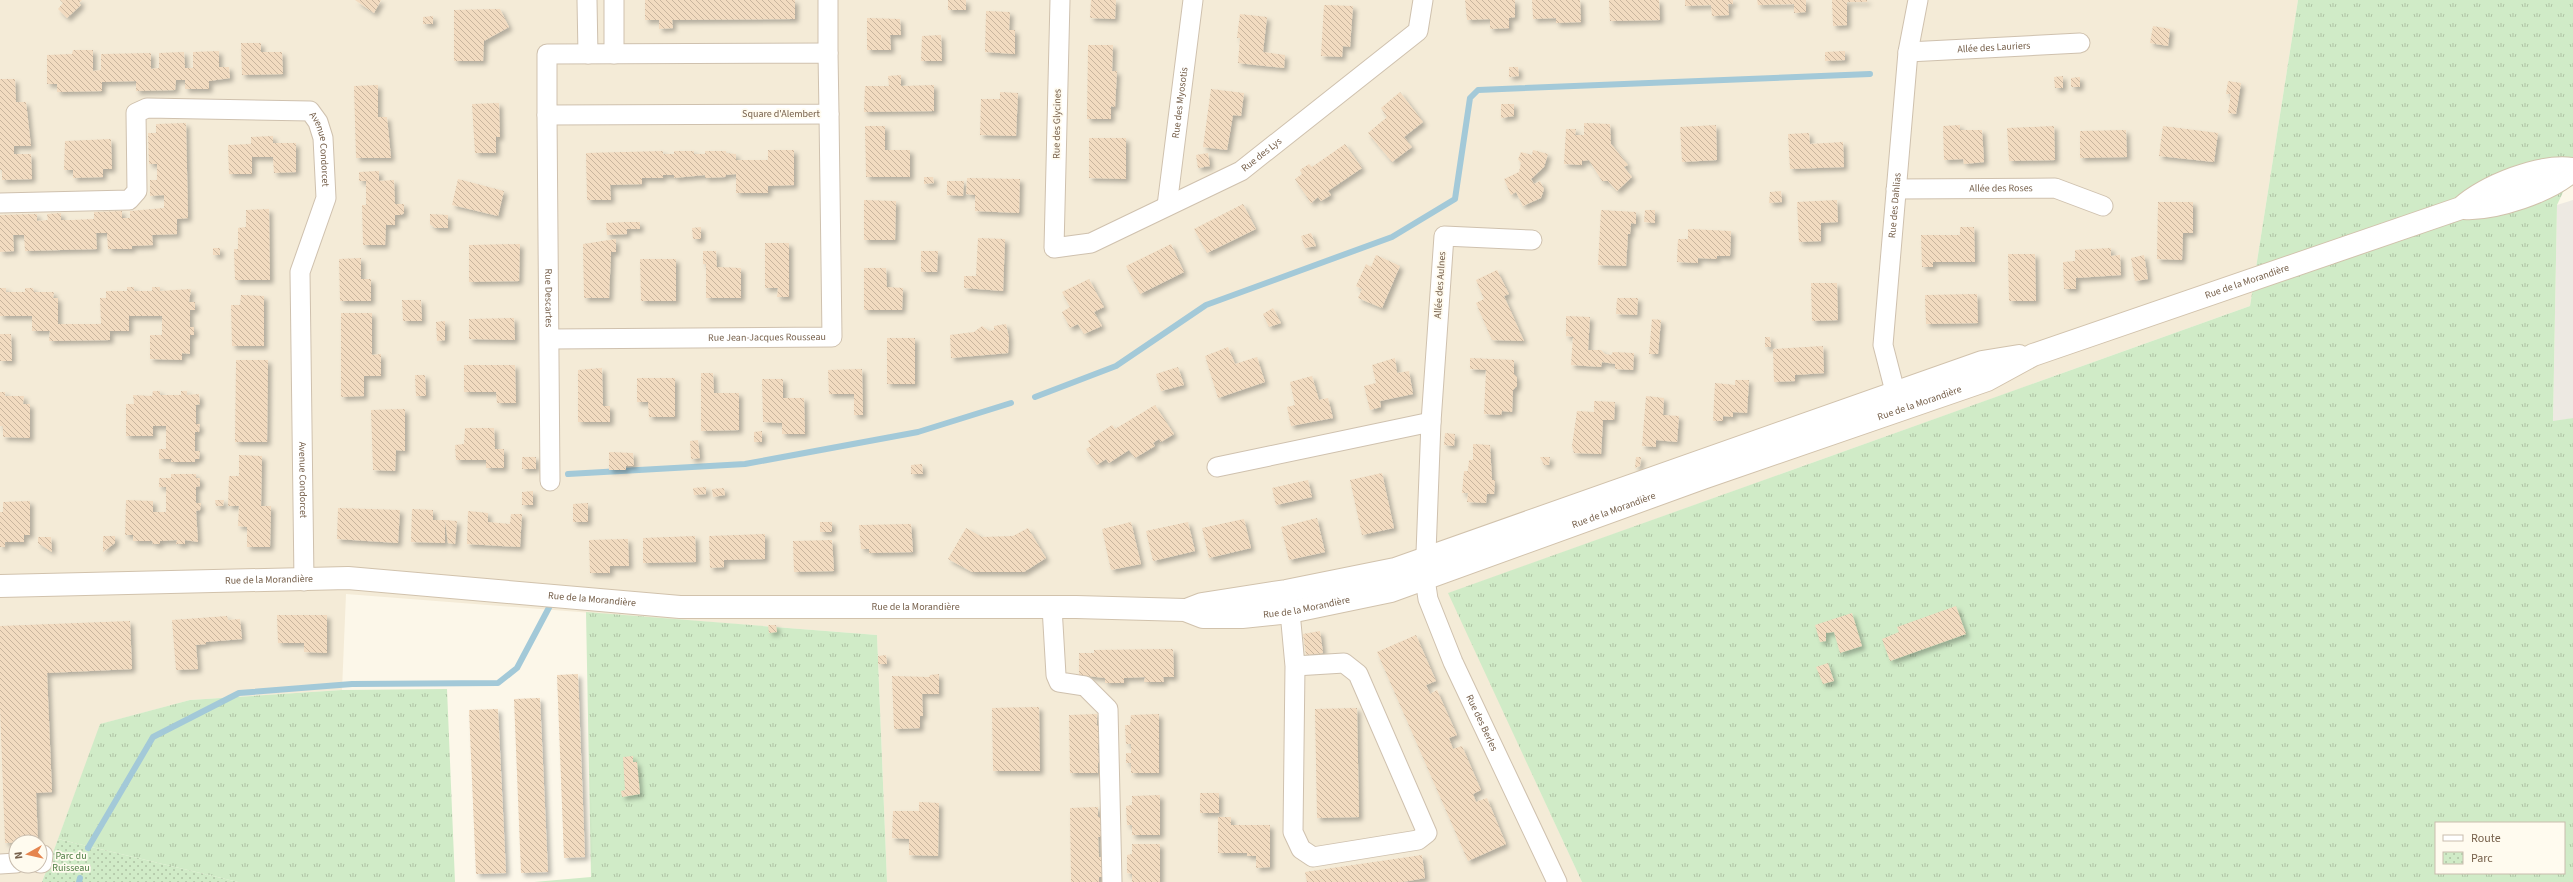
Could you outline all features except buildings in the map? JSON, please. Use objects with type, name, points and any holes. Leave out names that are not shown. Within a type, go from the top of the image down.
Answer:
[{"type":"street","points":[[587,0],[588,54]]},
{"type":"street","points":[[614,0],[614,54]]},
{"type":"street","points":[[547,115],[547,54],[828,53],[828,0]]},
{"type":"street","name":"Rue des Glycines","points":[[1054,248],[1060,0]]},
{"type":"street","name":"Rue des Myosotis","points":[[1167,206],[1193,0]]},
{"type":"street","name":"Rue des Lys","points":[[1054,248],[1091,243],[1241,171],[1418,31],[1423,0]]},
{"type":"street","name":"Rue des Dahlias","points":[[1897,401],[1883,345],[1908,52],[1918,0]]},
{"type":"street","name":"Allée des Lauriers","points":[[1908,52],[2080,43]]},
{"type":"street","name":"Square d'Alembert","points":[[547,115],[829,114],[828,53]]},
{"type":"street","name":"Avenue Condorcet","points":[[0,203],[129,200],[137,191],[136,113],[147,108],[310,111],[318,122],[323,138],[326,198],[300,272],[304,581]]},
{"type":"street","name":"Rue Jean-Jacques Rousseau","points":[[551,338],[832,337],[829,114]]},
{"type":"street","name":"Rue Descartes","points":[[547,115],[551,338],[550,481]]},
{"type":"street","name":"Rue de la Morandière","points":[[1185,610],[1202,604],[1358,577],[1395,569],[1425,557],[1897,401],[1987,380],[2033,355],[2461,208],[2473,208],[2503,203],[2544,188],[2566,177],[2573,170]]},
{"type":"street","name":"Allée des Roses","points":[[1896,190],[2055,188],[2103,206]]},
{"type":"street","name":"Allée des Aulnes","points":[[1425,557],[1431,422],[1444,236],[1532,240]]},
{"type":"street","name":"Rue de la Morandière","points":[[0,586],[304,581],[348,578],[680,606],[1185,610],[1203,616],[1242,617],[1290,612],[1362,599],[1425,579],[1696,480],[1897,401]]},
{"type":"street","points":[[1217,467],[1431,422]]},
{"type":"street","name":"Rue des Berles","points":[[1425,557],[1425,579],[1428,599],[1452,662],[1558,882]]},
{"type":"street","points":[[1052,608],[1056,675],[1059,682],[1085,686],[1108,709],[1112,882]]},
{"type":"street","points":[[1290,612],[1295,666],[1293,832],[1301,849],[1313,857],[1418,840],[1427,833],[1358,674],[1344,663],[1295,666]]},
{"type":"shaded area","points":[[0,0],[2298,0],[2250,306],[1449,593],[1582,882],[887,882],[877,635],[346,594],[342,690],[190,700],[101,724],[48,866],[48,834],[8,834],[8,874],[45,874],[42,882],[0,882]]},
{"type":"shaded area","points":[[2573,200],[2573,418],[2553,422],[2557,205]]},
{"type":"green space","points":[[2298,0],[2573,0],[2573,171],[2557,205],[2553,421],[2573,418],[2573,882],[1582,882],[1448,593],[2250,306]]},
{"type":"green space","points":[[586,612],[877,635],[887,882],[534,882],[591,877]]},
{"type":"green space","points":[[447,689],[455,882],[238,882],[58,839],[100,724],[190,700],[342,690]]},
{"type":"green space","name":"Parc du Ruisseau","points":[[58,839],[238,882],[42,882],[45,874],[48,874],[48,866]]},
{"type":"waterway","points":[[1035,397],[1116,366],[1206,305],[1392,237],[1455,199],[1470,98],[1478,90],[1870,74]]},
{"type":"waterway","points":[[568,474],[745,464],[918,432],[1011,403]]},
{"type":"waterway","points":[[88,848],[153,737],[239,693],[352,684],[498,683],[517,668],[553,600]]},
{"type":"waterway","points":[[79,882],[80,878]]}]
